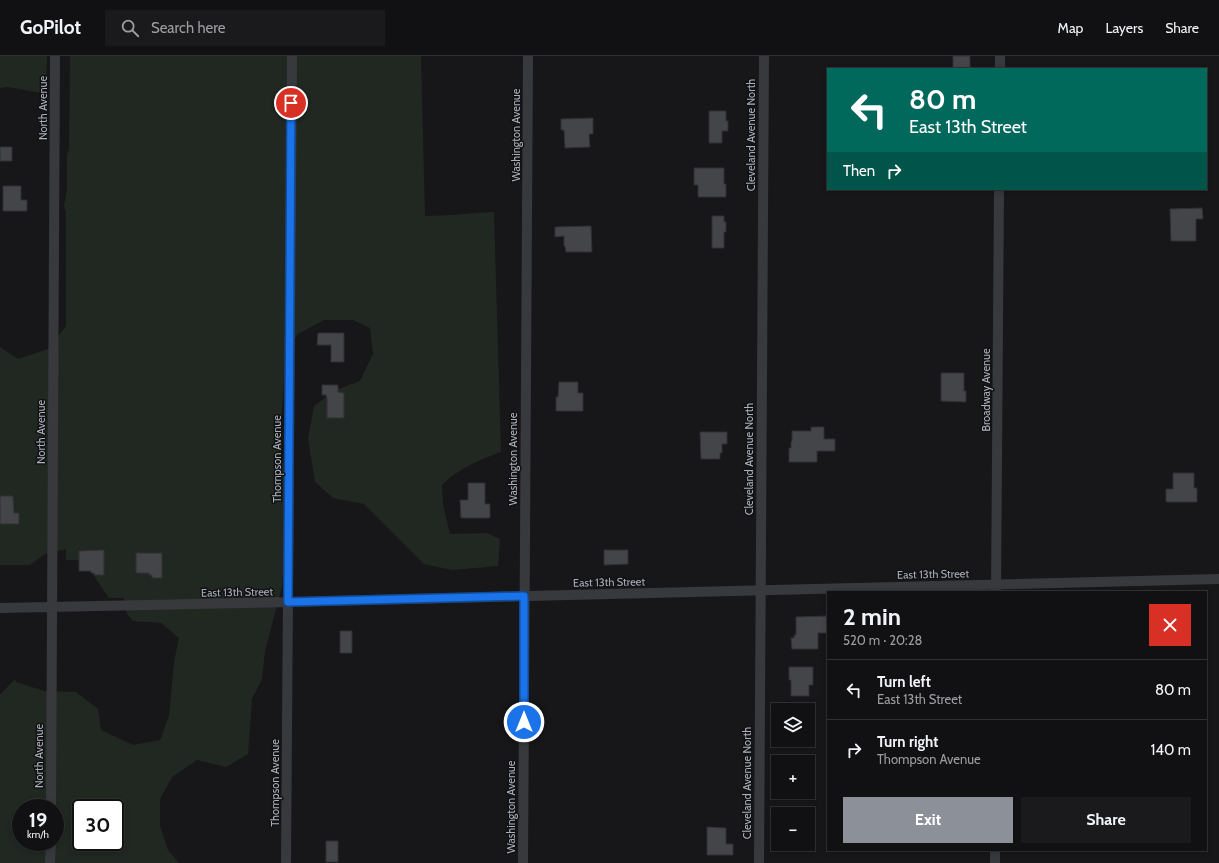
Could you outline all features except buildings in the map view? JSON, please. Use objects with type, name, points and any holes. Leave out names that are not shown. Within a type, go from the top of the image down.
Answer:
[{"type":"street","name":"North Avenue","points":[[51,799],[55,56]]},
{"type":"street","name":"Thompson Avenue","points":[[286,863],[292,56]]},
{"type":"street","name":"Washington Avenue","points":[[523,863],[528,56]]},
{"type":"street","name":"Cleveland Avenue North","points":[[759,863],[764,56]]},
{"type":"street","points":[[1000,56],[1000,68]]},
{"type":"street","name":"Broadway Avenue","points":[[996,588],[999,190]]},
{"type":"street","name":"East 13th Street","points":[[0,608],[760,590],[996,588],[1219,579]]},
{"type":"street","points":[[50,851],[50,863]]},
{"type":"street","points":[[995,851],[995,863]]},
{"type":"shaded area","points":[[0,56],[47,56],[46,94],[8,87],[0,88]]},
{"type":"shaded area","points":[[70,56],[421,56],[425,216],[494,212],[501,452],[477,461],[462,469],[442,485],[443,505],[450,534],[487,533],[500,539],[498,566],[452,570],[424,564],[364,504],[333,498],[315,482],[308,439],[314,406],[336,390],[360,381],[373,354],[370,328],[353,320],[324,320],[298,334],[286,352],[280,437],[286,491],[285,546],[282,587],[265,651],[262,679],[252,699],[248,754],[226,767],[197,760],[172,777],[160,799],[160,826],[168,850],[179,863],[0,863],[0,695],[15,679],[16,682],[44,691],[76,692],[98,709],[101,730],[133,745],[160,740],[169,716],[174,662],[179,638],[161,623],[133,621],[127,614],[124,598],[109,598],[83,560],[66,560],[66,549],[45,554],[30,565],[0,565],[0,347],[18,359],[48,349],[66,326],[66,212],[64,206],[67,189],[67,154],[69,150]]},
{"type":"route","points":[[291,103],[288,602],[524,596],[524,722]]}]
